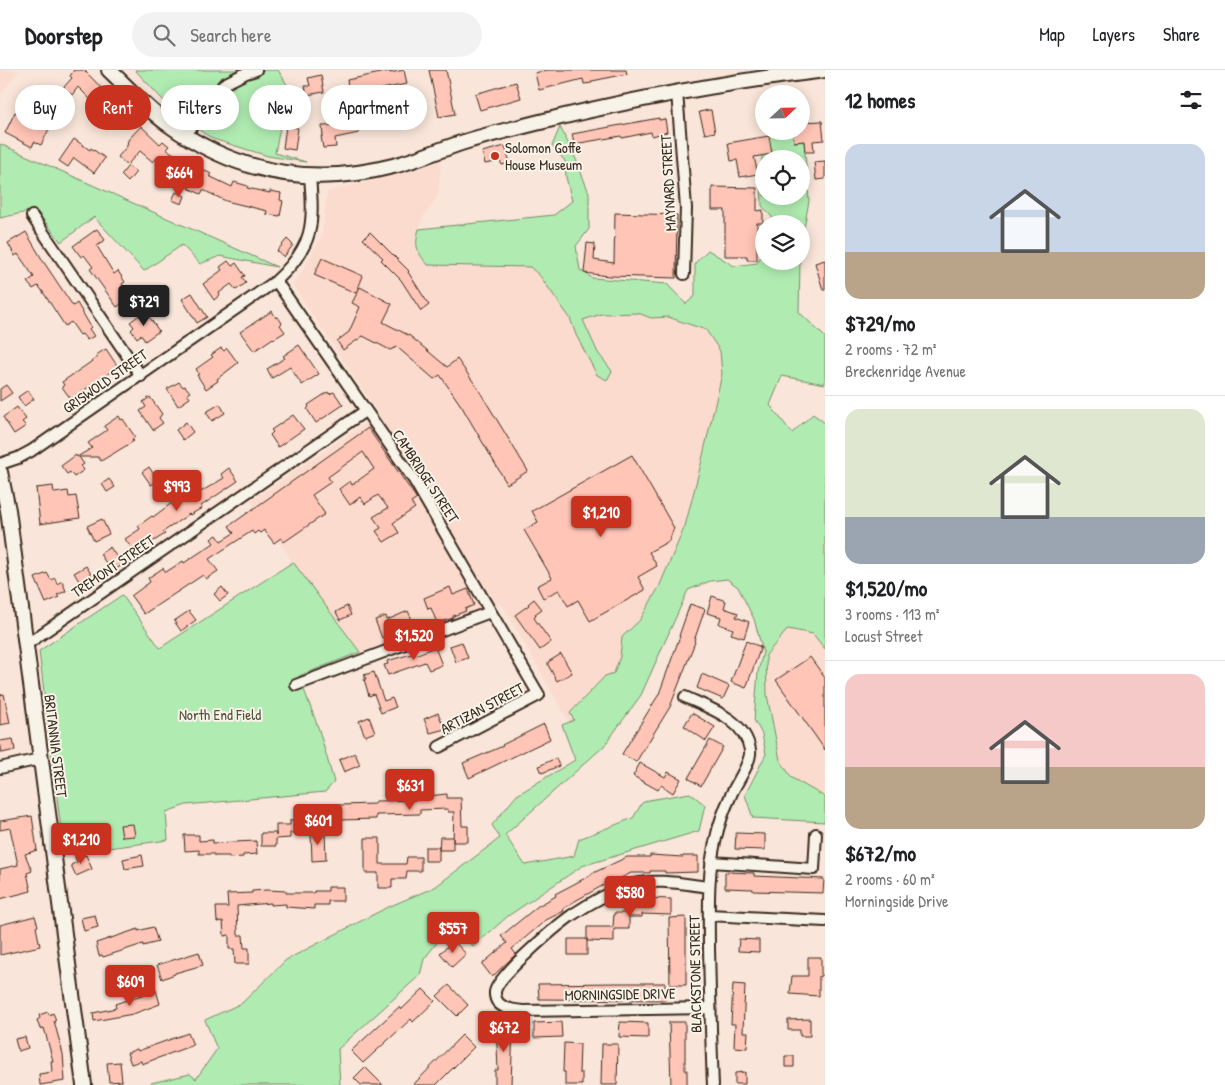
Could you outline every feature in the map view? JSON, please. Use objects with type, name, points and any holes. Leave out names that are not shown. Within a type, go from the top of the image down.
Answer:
[{"type":"main road","points":[[109,70],[150,109],[185,136],[225,156],[245,163],[282,173],[310,176],[352,174],[394,166],[473,139],[620,103],[678,92],[825,70]]},
{"type":"main road","name":"BRITANNIA STREET","points":[[0,472],[8,510],[27,644],[40,759],[84,1085]]},
{"type":"street","points":[[185,136],[224,84],[256,70]]},
{"type":"street","name":"MAYNARD STREET","points":[[678,92],[686,208],[684,274]]},
{"type":"street","name":"GRISWOLD STREET","points":[[0,464],[18,458],[30,451],[141,376],[276,281],[290,268],[307,241],[311,227],[310,176]]},
{"type":"street","points":[[32,216],[141,376]]},
{"type":"street","name":"CAMBRIDGE STREET","points":[[276,281],[414,480],[539,695]]},
{"type":"street","name":"TREMONT STREET","points":[[27,644],[365,411]]},
{"type":"street","points":[[296,685],[490,612]]},
{"type":"street","name":"ARTIZAN STREET","points":[[440,747],[539,695]]},
{"type":"street","name":"BLACKSTONE STREET","points":[[685,697],[726,716],[741,729],[748,740],[751,752],[722,815],[711,862],[709,914],[713,1085]]},
{"type":"street","points":[[0,768],[40,759]]},
{"type":"street","points":[[711,862],[814,869],[816,834]]},
{"type":"street","name":"MORNINGSIDE DRIVE","points":[[709,888],[676,883],[643,883],[630,885],[615,892],[578,911],[552,930],[520,960],[498,984],[495,991],[496,998],[501,1005],[507,1009],[523,1011],[710,1008]]},
{"type":"street","points":[[709,914],[825,921]]},
{"type":"shaded area","points":[[0,70],[19,70],[0,95]]},
{"type":"shaded area","points":[[441,161],[438,196],[422,219],[415,241],[428,264],[530,267],[583,320],[601,314],[638,313],[651,318],[668,317],[706,330],[720,351],[722,374],[685,526],[659,587],[640,620],[622,637],[620,657],[614,674],[605,676],[571,712],[574,720],[569,722],[502,604],[360,652],[293,562],[251,501],[379,414],[293,285],[322,235],[327,193],[336,189],[390,177]]},
{"type":"shaded area","points":[[788,628],[813,634],[825,649],[825,797],[791,778],[780,760],[767,695],[766,655]]},
{"type":"green space","points":[[135,70],[278,70],[287,85],[249,85],[249,130],[279,130],[275,153],[306,162],[268,156],[213,139],[199,130],[239,130],[239,85],[161,85],[161,98]]},
{"type":"green space","points":[[560,127],[575,157],[589,193],[589,229],[576,246],[580,270],[592,278],[667,284],[686,304],[695,296],[695,263],[708,250],[734,266],[755,263],[755,270],[800,270],[799,312],[825,337],[825,384],[782,376],[770,405],[792,433],[813,414],[825,423],[825,649],[813,634],[788,629],[766,655],[767,695],[780,760],[792,778],[825,797],[825,822],[753,818],[745,795],[766,754],[762,734],[754,720],[758,672],[763,652],[754,619],[738,587],[727,579],[710,581],[688,590],[641,695],[604,746],[505,835],[525,865],[574,856],[579,839],[633,818],[642,803],[649,800],[690,793],[705,805],[699,831],[582,866],[508,916],[473,947],[465,930],[457,937],[448,929],[424,959],[420,975],[338,1049],[340,1085],[152,1085],[151,1083],[190,1074],[196,1079],[217,1049],[205,1020],[242,1003],[286,960],[386,908],[435,887],[500,838],[492,825],[517,795],[575,760],[562,725],[574,720],[570,713],[605,676],[614,673],[620,657],[622,637],[640,620],[659,587],[685,526],[722,374],[720,351],[706,330],[668,317],[651,318],[638,313],[601,314],[583,320],[598,353],[612,371],[607,380],[597,375],[576,335],[570,318],[540,276],[530,267],[428,265],[418,248],[419,229],[554,215],[572,201],[566,177],[565,161],[552,146]]},
{"type":"green space","points":[[767,140],[804,141],[805,150],[764,150]]},
{"type":"green space","points":[[0,144],[277,267],[220,256],[200,264],[182,245],[144,271],[94,217],[61,242],[36,210],[0,218]]},
{"type":"green space","points":[[808,205],[806,215],[770,215],[762,206]]},
{"type":"green space","name":"North End Field","points":[[293,562],[360,652],[299,676],[319,730],[334,782],[325,792],[186,805],[166,812],[168,840],[64,854],[39,651],[122,595],[160,648]]},
{"type":"building","points":[[74,70],[84,70],[99,85],[85,85],[85,94],[78,87],[75,91],[75,85],[66,85],[72,78],[70,76]]},
{"type":"building","points":[[404,70],[407,84],[348,85],[347,80],[390,71],[390,73]]},
{"type":"building","points":[[429,70],[446,70],[455,114],[439,117]]},
{"type":"building","points":[[547,70],[626,70],[627,74],[584,84],[583,79],[539,90],[535,73]]},
{"type":"building","points":[[321,75],[323,85],[321,85],[321,93],[311,94],[311,85],[308,78]]},
{"type":"building","points":[[516,82],[521,98],[480,110],[475,94]]},
{"type":"building","points":[[711,110],[715,132],[705,134],[699,112]]},
{"type":"building","points":[[15,112],[15,130],[48,130],[41,145],[34,142],[32,147],[5,133]]},
{"type":"building","points":[[659,118],[659,120],[665,119],[667,132],[652,136],[651,132],[574,144],[572,134]]},
{"type":"building","points":[[822,121],[824,140],[813,141],[814,152],[805,150],[804,141],[794,142],[794,140],[810,140],[810,122]]},
{"type":"building","points":[[137,130],[145,130],[160,144],[163,141],[169,146],[166,149],[187,162],[178,177],[168,171],[170,169],[168,166],[158,157],[153,162],[140,151],[127,165],[118,157],[127,146],[128,140]]},
{"type":"building","points":[[285,130],[298,130],[295,150],[283,148]]},
{"type":"building","points":[[322,130],[358,130],[359,133],[335,138],[336,147],[323,148],[321,136],[323,136]]},
{"type":"building","points":[[755,138],[755,140],[770,140],[771,150],[755,150],[755,174],[740,177],[737,160],[731,161],[728,143]]},
{"type":"building","points":[[74,139],[105,158],[94,173],[74,158],[68,167],[59,161]]},
{"type":"building","name":"Solomon Goffe House Museum","points":[[505,146],[510,163],[502,165],[500,161],[485,164],[482,152]]},
{"type":"building","points":[[825,161],[825,179],[816,180],[814,162]]},
{"type":"building","points":[[128,166],[136,172],[128,182],[121,175]]},
{"type":"building","points":[[198,167],[211,174],[209,176],[232,187],[234,182],[248,186],[247,188],[270,193],[270,191],[281,193],[280,200],[283,201],[280,216],[266,214],[267,211],[226,201],[203,190],[201,194],[188,188]]},
{"type":"building","points":[[712,187],[755,188],[755,205],[757,205],[757,211],[763,210],[763,215],[755,215],[755,260],[747,260],[747,256],[725,256],[725,210],[712,210]]},
{"type":"building","points":[[176,192],[185,196],[182,204],[172,200]]},
{"type":"building","points":[[615,213],[677,215],[676,278],[609,276],[584,273],[587,243],[595,244],[594,260],[614,263]]},
{"type":"building","points":[[97,229],[105,240],[97,246],[114,274],[118,271],[125,282],[122,284],[130,298],[117,307],[90,269],[93,267],[84,255],[81,257],[73,246]]},
{"type":"building","points":[[26,232],[73,306],[77,303],[94,336],[87,340],[82,334],[80,335],[71,322],[65,326],[41,289],[38,286],[33,289],[27,282],[34,277],[18,254],[15,256],[8,243]]},
{"type":"building","points":[[370,232],[409,271],[429,305],[421,311],[401,280],[381,260],[383,258],[363,239]]},
{"type":"building","points":[[287,239],[293,245],[284,257],[277,251]]},
{"type":"building","points":[[322,258],[363,276],[356,293],[314,275]]},
{"type":"building","points":[[825,260],[825,290],[823,290],[815,263]]},
{"type":"building","points":[[228,261],[232,266],[236,263],[245,276],[242,277],[246,283],[236,290],[231,284],[219,293],[220,295],[214,300],[203,284],[222,270],[220,267]]},
{"type":"building","points":[[360,287],[392,304],[383,322],[410,336],[447,367],[457,359],[477,387],[528,471],[507,484],[462,407],[440,375],[434,379],[397,347],[390,350],[363,336],[343,350],[337,341],[349,332],[360,307],[352,303]]},
{"type":"building","points":[[192,293],[207,317],[197,323],[182,299]]},
{"type":"building","points":[[145,311],[159,331],[145,341],[141,335],[137,338],[131,330],[134,327],[130,322]]},
{"type":"building","points":[[272,311],[282,323],[280,325],[285,332],[254,351],[240,332]]},
{"type":"building","points":[[299,345],[319,374],[302,385],[290,367],[272,378],[267,369],[285,358],[283,356]]},
{"type":"building","points":[[221,348],[224,351],[227,348],[238,363],[206,389],[197,375],[199,374],[196,369],[213,357],[211,355]]},
{"type":"building","points":[[106,349],[118,367],[71,399],[62,387],[64,385],[62,382],[98,357],[96,355]]},
{"type":"building","points":[[179,382],[190,392],[187,394],[190,398],[178,406],[167,389]]},
{"type":"building","points":[[6,385],[12,393],[0,401],[0,389]]},
{"type":"building","points":[[28,390],[34,399],[24,406],[18,397]]},
{"type":"building","points":[[328,392],[329,394],[334,392],[343,405],[316,423],[307,409],[308,405]]},
{"type":"building","points":[[150,397],[162,414],[159,418],[163,423],[153,430],[140,411],[146,407],[143,402]]},
{"type":"building","points":[[220,404],[225,413],[212,421],[206,412]]},
{"type":"building","points":[[17,407],[26,419],[22,422],[26,426],[14,434],[3,417]]},
{"type":"building","points":[[293,415],[304,429],[278,447],[270,435],[273,432],[271,430]]},
{"type":"building","points":[[119,416],[135,437],[132,439],[134,441],[101,461],[98,457],[79,457],[84,464],[81,466],[84,470],[74,477],[70,472],[67,474],[61,466],[76,455],[77,457],[92,448],[88,443],[107,430],[104,426]]},
{"type":"building","points":[[186,422],[193,432],[183,440],[176,430]]},
{"type":"building","points":[[368,428],[417,499],[411,503],[415,508],[393,523],[399,533],[384,542],[376,531],[381,528],[373,517],[388,508],[378,495],[365,504],[360,497],[350,505],[339,489],[350,481],[352,485],[374,469],[363,452],[328,477],[331,482],[312,495],[325,514],[284,542],[281,538],[274,543],[264,530],[254,534],[252,531],[209,559],[218,571],[206,579],[203,575],[144,614],[131,596],[150,582],[148,578],[163,568],[166,572],[183,561],[184,563],[214,543],[211,539],[217,535],[221,541],[234,533],[229,526]]},
{"type":"building","points":[[632,455],[674,528],[669,541],[649,552],[657,566],[638,577],[645,590],[590,621],[578,600],[568,606],[559,590],[543,598],[537,586],[552,578],[524,530],[538,522],[532,511]]},
{"type":"building","points":[[149,467],[158,481],[151,485],[142,472]]},
{"type":"building","points":[[229,468],[238,481],[201,506],[202,508],[189,514],[163,532],[165,534],[135,553],[125,539],[140,529],[138,526],[177,499],[170,489],[176,484],[187,500],[224,478],[221,474]]},
{"type":"building","points":[[109,479],[115,487],[107,492],[102,484]]},
{"type":"building","points":[[53,486],[54,493],[68,491],[69,497],[76,496],[80,518],[40,524],[36,488]]},
{"type":"building","points":[[102,519],[109,534],[94,541],[87,526]]},
{"type":"building","points":[[110,547],[122,565],[112,572],[100,554]]},
{"type":"building","points":[[86,566],[93,577],[81,584],[74,573]]},
{"type":"building","points":[[47,573],[51,580],[55,578],[57,584],[62,581],[66,591],[57,595],[59,597],[46,603],[35,578]]},
{"type":"building","points":[[222,587],[228,595],[220,601],[214,594]]},
{"type":"building","points":[[450,587],[453,595],[468,589],[474,605],[465,609],[466,611],[453,616],[453,618],[437,623],[431,608],[428,609],[424,598]]},
{"type":"building","points":[[712,596],[726,601],[724,608],[738,613],[736,617],[749,622],[744,638],[731,634],[733,629],[719,624],[721,617],[707,613]]},
{"type":"building","points":[[534,599],[542,609],[535,614],[534,618],[551,642],[540,650],[515,615]]},
{"type":"building","points":[[690,604],[705,609],[695,642],[670,707],[636,762],[622,754],[659,694]]},
{"type":"building","points":[[347,606],[351,615],[340,620],[336,612]]},
{"type":"building","points":[[189,611],[196,620],[181,631],[174,621]]},
{"type":"building","points":[[408,611],[414,624],[382,638],[375,620],[386,616],[387,620]]},
{"type":"building","points":[[746,641],[761,647],[746,688],[731,682]]},
{"type":"building","points":[[462,642],[468,658],[456,662],[450,646]]},
{"type":"building","points":[[435,647],[442,665],[429,670],[425,662],[388,675],[384,665],[388,664],[387,661],[415,653],[415,655]]},
{"type":"building","points":[[561,654],[572,673],[557,681],[548,662]]},
{"type":"building","points":[[810,657],[825,678],[825,750],[776,680]]},
{"type":"building","points":[[374,672],[384,701],[392,698],[396,707],[381,713],[374,694],[369,696],[364,679],[366,679],[364,675]]},
{"type":"building","points":[[702,674],[729,686],[723,699],[697,688]]},
{"type":"building","points":[[4,694],[10,723],[0,725],[0,695]]},
{"type":"building","points":[[438,713],[445,729],[430,733],[424,719]]},
{"type":"building","points":[[692,713],[715,727],[706,741],[684,726]]},
{"type":"building","points":[[369,717],[375,732],[365,736],[359,721]]},
{"type":"building","points":[[544,724],[550,739],[469,778],[463,763],[503,746]]},
{"type":"building","points":[[13,739],[15,750],[2,753],[0,741]]},
{"type":"building","points":[[710,740],[723,747],[701,786],[688,778]]},
{"type":"building","points":[[355,753],[360,765],[344,772],[339,760]]},
{"type":"building","points":[[556,758],[559,766],[542,773],[539,766]]},
{"type":"building","points":[[640,763],[665,777],[668,772],[681,779],[673,793],[661,785],[658,790],[633,776]]},
{"type":"building","points":[[447,794],[447,798],[461,798],[462,826],[468,826],[468,842],[453,842],[454,812],[448,812],[448,809],[420,810],[420,814],[376,815],[376,819],[340,820],[339,805],[375,804],[376,801],[419,800],[418,797]]},
{"type":"building","points":[[32,816],[37,850],[25,854],[32,871],[27,873],[31,891],[0,899],[0,869],[18,865],[10,828],[0,830],[0,821]]},
{"type":"building","points":[[290,820],[315,820],[316,832],[290,833],[290,838],[276,839],[276,846],[261,846],[261,833],[276,833],[276,825],[290,825]]},
{"type":"building","points":[[133,824],[135,836],[122,837],[120,825]]},
{"type":"building","points":[[311,832],[325,832],[326,860],[312,861]]},
{"type":"building","points":[[736,833],[765,834],[765,850],[735,849]]},
{"type":"building","points":[[184,835],[199,835],[199,841],[213,840],[213,843],[256,841],[257,854],[229,858],[229,856],[214,856],[214,854],[199,854],[199,850],[185,851]]},
{"type":"building","points":[[440,837],[453,837],[453,850],[439,850]]},
{"type":"building","points":[[365,838],[380,838],[380,864],[406,864],[407,857],[421,857],[421,871],[407,871],[406,879],[392,879],[392,888],[378,888],[378,873],[365,873]]},
{"type":"building","points":[[425,847],[439,847],[439,861],[425,861]]},
{"type":"building","points":[[83,853],[86,855],[92,869],[76,876],[71,865],[77,862],[75,857]]},
{"type":"building","points":[[142,855],[144,866],[125,869],[123,859]]},
{"type":"building","points":[[650,855],[698,856],[698,872],[665,873],[665,871],[650,871],[650,873],[631,873],[611,883],[611,881],[575,901],[563,909],[564,911],[546,920],[512,949],[516,954],[492,977],[482,964],[507,943],[501,936],[538,906],[556,896],[555,894],[627,857],[650,857]]},
{"type":"building","points":[[725,872],[754,873],[754,876],[824,879],[823,893],[753,891],[753,889],[725,888]]},
{"type":"building","points":[[328,887],[343,887],[343,901],[328,901],[328,905],[314,905],[314,909],[286,907],[286,904],[271,905],[271,903],[237,906],[238,935],[243,935],[244,948],[249,948],[249,964],[235,964],[234,949],[229,949],[229,935],[224,936],[223,921],[217,922],[216,907],[228,907],[227,894],[267,890],[286,891],[286,893],[314,893],[314,891],[328,891]]},
{"type":"building","points":[[642,898],[671,899],[671,915],[642,914],[642,917],[629,917],[629,929],[614,929],[614,942],[587,941],[587,927],[613,927],[614,913],[628,913],[628,901],[642,901]]},
{"type":"building","points":[[95,915],[98,927],[84,931],[81,918]]},
{"type":"building","points":[[35,916],[40,946],[0,955],[0,925]]},
{"type":"building","points":[[686,917],[686,985],[670,985],[669,918]]},
{"type":"building","points":[[153,927],[158,942],[143,946],[143,944],[103,957],[102,955],[99,956],[96,943],[138,929],[138,931]]},
{"type":"building","points":[[568,939],[587,939],[587,955],[568,955]]},
{"type":"building","points":[[739,939],[759,940],[759,952],[738,951]]},
{"type":"building","points":[[454,941],[466,954],[452,967],[440,953]]},
{"type":"building","points":[[199,952],[203,965],[162,979],[157,965]]},
{"type":"building","points":[[808,957],[821,957],[819,996],[790,994],[792,976],[808,976]]},
{"type":"building","points":[[665,983],[665,1000],[539,999],[538,984]]},
{"type":"building","points":[[733,984],[745,985],[743,1032],[748,1032],[747,1048],[734,1047],[735,1024],[731,1024]]},
{"type":"building","points":[[449,985],[468,1005],[457,1016],[437,996]]},
{"type":"building","points":[[423,989],[435,1001],[413,1022],[411,1019],[363,1063],[351,1051],[399,1007],[401,1010]]},
{"type":"building","points":[[156,990],[160,1004],[133,1014],[94,1021],[93,1013],[116,1008],[115,1004]]},
{"type":"building","points":[[48,1012],[49,1015],[53,1013],[56,1020],[54,1021],[63,1054],[65,1081],[40,1085],[39,1074],[52,1072],[51,1061],[53,1061],[44,1028],[40,1029],[37,1020],[40,1018],[39,1015]]},
{"type":"building","points":[[810,1019],[810,1036],[800,1036],[800,1030],[788,1030],[788,1020]]},
{"type":"building","points":[[496,1022],[513,1023],[511,1085],[495,1085],[495,1070],[498,1070]]},
{"type":"building","points":[[561,1022],[562,1037],[534,1038],[534,1023]]},
{"type":"building","points":[[620,1022],[648,1023],[648,1038],[619,1037]]},
{"type":"building","points":[[669,1022],[685,1022],[685,1070],[687,1070],[687,1085],[671,1085]]},
{"type":"building","points":[[188,1033],[193,1045],[142,1064],[141,1061],[131,1064],[127,1053],[137,1049],[138,1051]]},
{"type":"building","points":[[462,1035],[474,1047],[436,1085],[413,1085]]},
{"type":"building","points":[[25,1037],[28,1048],[18,1051],[15,1039]]},
{"type":"building","points":[[564,1043],[580,1044],[579,1073],[582,1073],[582,1085],[565,1085],[565,1072],[563,1072]]},
{"type":"building","points":[[602,1044],[618,1044],[617,1085],[601,1085]]},
{"type":"building","points":[[785,1056],[794,1056],[794,1067],[785,1067]]},
{"type":"building","points":[[120,1062],[122,1081],[109,1082],[107,1063]]},
{"type":"building","points":[[365,1067],[383,1085],[361,1085],[354,1078]]},
{"type":"building","points":[[745,1072],[745,1084],[735,1084],[735,1073]]},
{"type":"place","name":"Solomon Goffe House Museum","points":[[495,156]]}]
